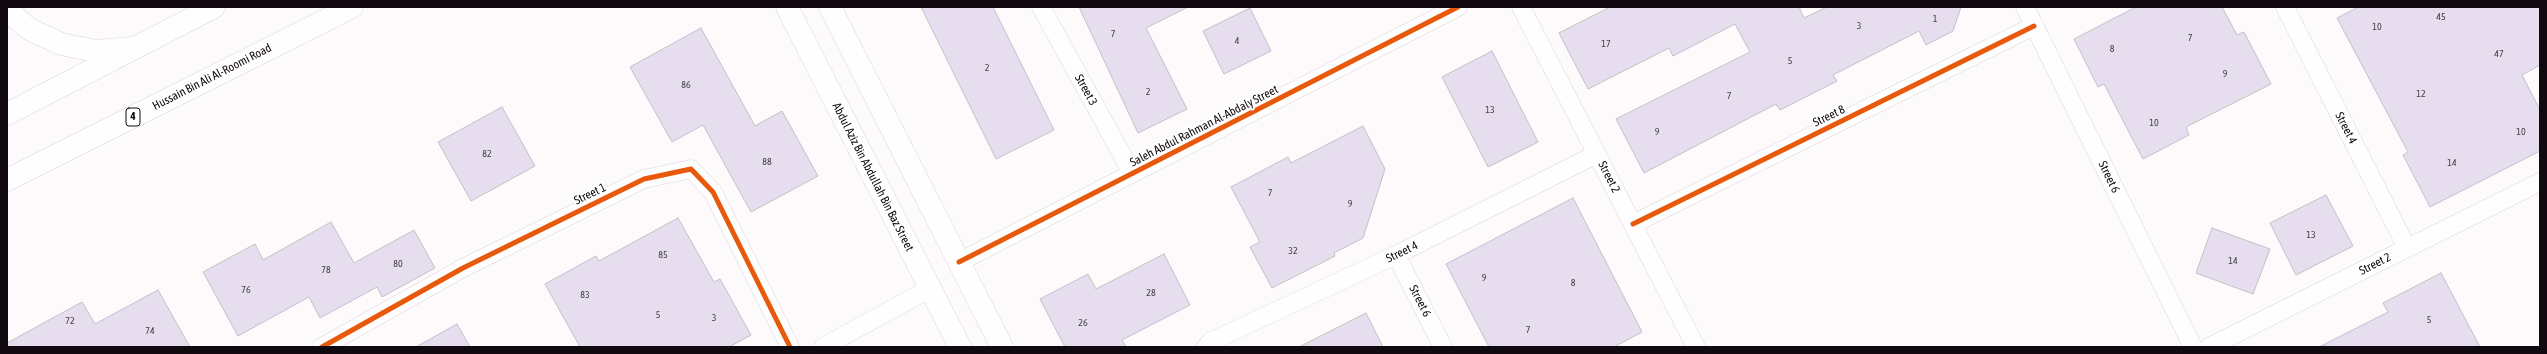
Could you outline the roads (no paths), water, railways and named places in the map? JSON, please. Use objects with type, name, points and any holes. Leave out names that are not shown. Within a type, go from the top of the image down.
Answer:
[{"type":"main road","points":[[7,114],[132,48],[214,7]]},
{"type":"main road","name":"Hussain Bin Ali Al-Roomi Road","points":[[7,180],[352,7]]},
{"type":"main road","name":"Abdul Aziz Bin Abdullah Bin Baz Street","points":[[787,7],[929,289],[960,347]]},
{"type":"main road","points":[[830,7],[1002,347]]},
{"type":"main road","points":[[7,10],[29,29],[61,44],[96,51],[132,48]]},
{"type":"street","name":"Street 3","points":[[1041,7],[1132,173]]},
{"type":"street","name":"Saleh Abdul Rahman Al-Abdaly Street","points":[[959,262],[1458,7]]},
{"type":"street","name":"Street 2","points":[[1521,7],[1696,347]]},
{"type":"street","name":"Street 6","points":[[2025,7],[2194,347]]},
{"type":"street","name":"Street 4","points":[[2285,7],[2407,248]]},
{"type":"street","name":"Street 8","points":[[1633,224],[2034,26]]},
{"type":"street","name":"Street 4","points":[[1206,347],[1210,342],[1396,255],[1597,154]]},
{"type":"street","name":"Street 1","points":[[322,347],[463,268],[644,179],[691,168],[713,192],[790,347]]},
{"type":"street","name":"Street 2","points":[[2209,347],[2540,182]]},
{"type":"street","name":"Street 6","points":[[1396,255],[1443,347]]},
{"type":"street","points":[[823,347],[929,289]]}]
